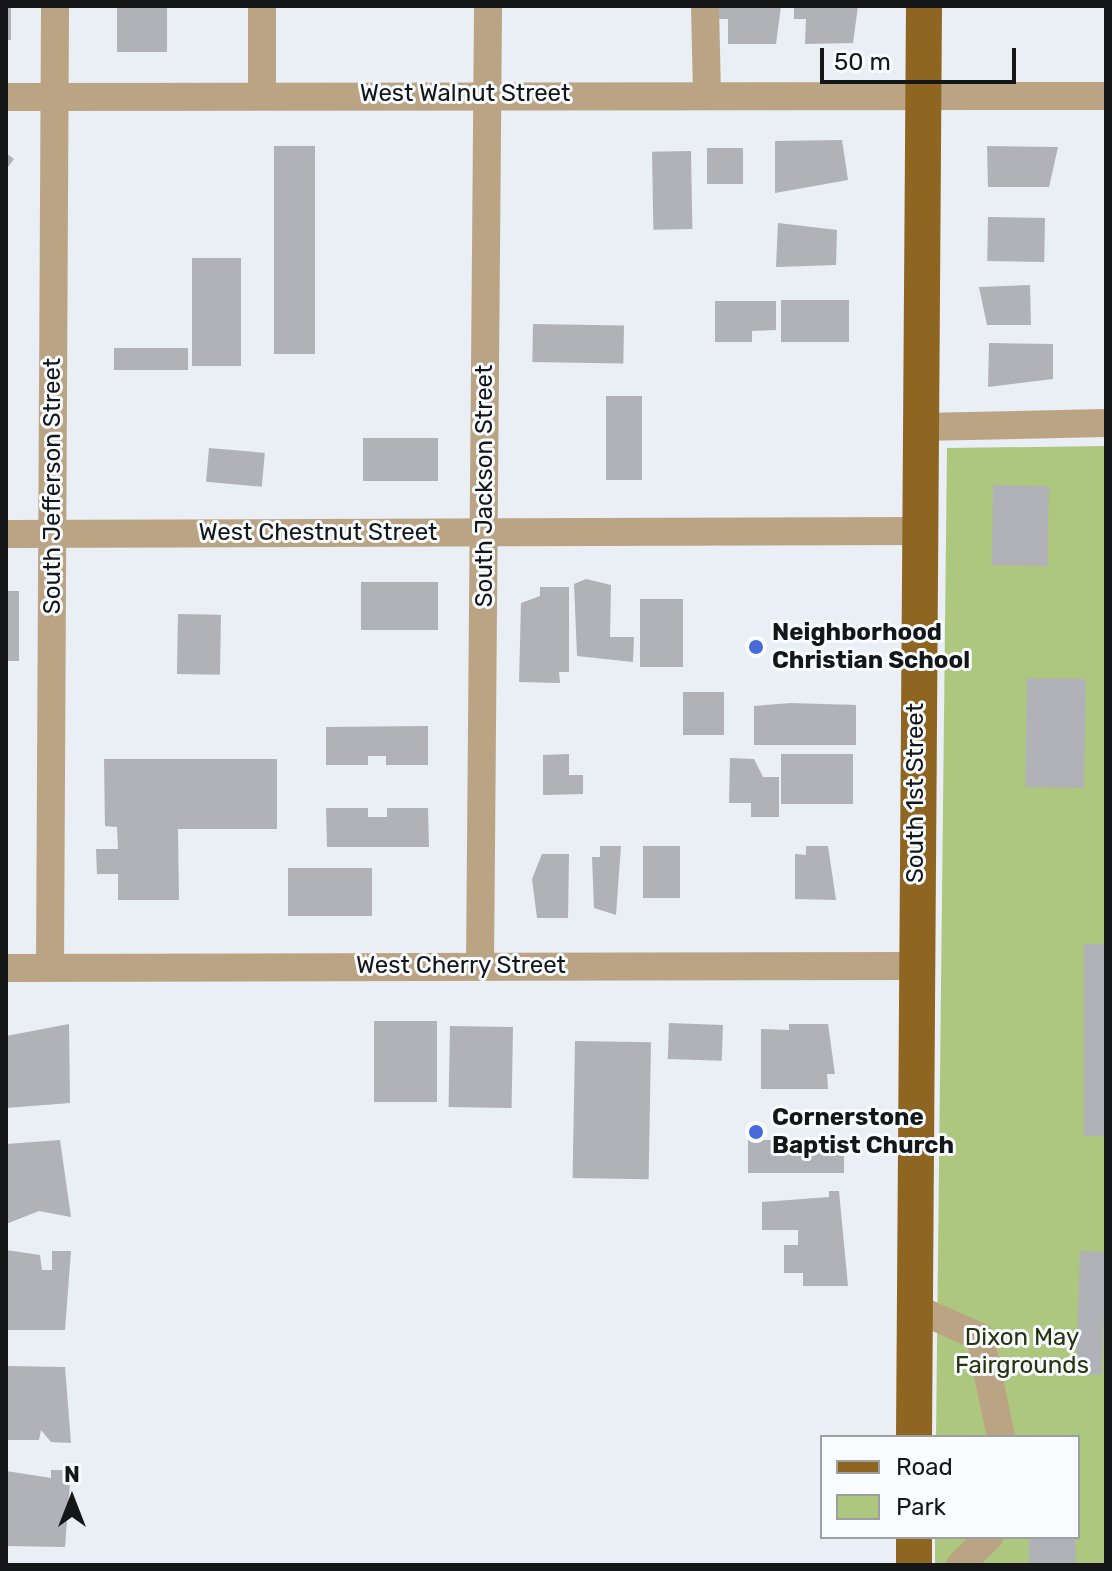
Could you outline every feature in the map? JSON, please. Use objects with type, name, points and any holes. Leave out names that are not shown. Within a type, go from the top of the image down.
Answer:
[{"type":"main road","name":"South 1st Street","points":[[914,1435],[917,531],[924,6]]},
{"type":"main road","points":[[914,1539],[914,1565]]},
{"type":"street","name":"South Jefferson Street","points":[[50,966],[55,6]]},
{"type":"street","points":[[262,6],[262,94]]},
{"type":"street","name":"South Jackson Street","points":[[480,966],[488,6]]},
{"type":"street","points":[[705,6],[707,94]]},
{"type":"street","name":"West Walnut Street","points":[[6,97],[262,94],[1106,96]]},
{"type":"street","points":[[920,427],[1106,423]]},
{"type":"street","name":"West Chestnut Street","points":[[6,534],[917,531]]},
{"type":"street","name":"West Cherry Street","points":[[6,968],[916,966]]},
{"type":"street","points":[[915,1308],[980,1337],[1001,1435]]},
{"type":"street","points":[[960,1565],[987,1539]]},
{"type":"green space","name":"Dixon May Fairgrounds","points":[[1106,446],[1106,1565],[935,1565],[935,1539],[1080,1539],[1080,1435],[936,1435],[947,448]]},
{"type":"building","points":[[6,6],[11,6],[11,40],[6,40]]},
{"type":"building","points":[[117,6],[167,6],[167,52],[117,52]]},
{"type":"building","points":[[717,6],[781,6],[776,44],[728,44],[728,19],[717,19]]},
{"type":"building","points":[[794,6],[858,6],[853,43],[805,44],[806,19],[794,19]]},
{"type":"building","points":[[842,140],[848,180],[775,193],[775,141]]},
{"type":"building","points":[[274,146],[315,146],[315,354],[274,354]]},
{"type":"building","points":[[987,146],[1058,147],[1049,187],[988,187]]},
{"type":"building","points":[[707,148],[743,148],[743,184],[707,184]]},
{"type":"building","points":[[691,151],[692,229],[653,230],[652,152]]},
{"type":"building","points":[[6,153],[14,159],[6,170]]},
{"type":"building","points":[[988,217],[1045,218],[1044,262],[987,261]]},
{"type":"building","points":[[778,223],[837,230],[836,265],[776,267]]},
{"type":"building","points":[[192,258],[241,258],[241,366],[192,366]]},
{"type":"building","points":[[1030,285],[1031,325],[987,325],[979,287]]},
{"type":"building","points":[[781,300],[849,300],[849,342],[781,342]]},
{"type":"building","points":[[715,301],[776,301],[776,330],[752,331],[752,342],[715,342]]},
{"type":"building","points":[[533,324],[624,326],[623,364],[532,362]]},
{"type":"building","points":[[989,343],[1053,344],[1053,379],[988,387]]},
{"type":"building","points":[[114,348],[188,348],[188,370],[114,370]]},
{"type":"building","points":[[606,396],[642,396],[642,480],[606,480]]},
{"type":"building","points":[[363,438],[438,438],[438,481],[363,481]]},
{"type":"building","points":[[209,448],[265,453],[262,487],[206,482]]},
{"type":"building","points":[[993,485],[1049,486],[1048,566],[992,565]]},
{"type":"building","points":[[586,579],[611,585],[610,637],[634,637],[633,662],[577,656],[574,584]]},
{"type":"building","points":[[361,582],[438,582],[438,630],[361,630]]},
{"type":"building","points":[[540,587],[569,587],[569,672],[559,672],[560,683],[519,682],[521,603],[540,596]]},
{"type":"building","points":[[6,591],[19,591],[19,661],[6,661]]},
{"type":"building","points":[[640,599],[683,599],[683,667],[640,667]]},
{"type":"building","points":[[178,614],[221,615],[220,675],[177,674]]},
{"type":"building","points":[[1027,678],[1086,679],[1084,788],[1025,787]]},
{"type":"building","points":[[683,692],[724,692],[724,735],[683,735]]},
{"type":"building","points":[[791,703],[856,705],[856,745],[754,745],[754,706]]},
{"type":"building","points":[[428,726],[428,765],[386,765],[386,756],[368,756],[368,765],[326,765],[326,727]]},
{"type":"building","points":[[569,754],[569,775],[583,775],[583,794],[543,795],[543,755]]},
{"type":"building","points":[[781,754],[853,754],[853,804],[781,804]]},
{"type":"building","points":[[730,758],[754,759],[763,777],[779,777],[779,817],[751,817],[751,803],[729,803]]},
{"type":"building","points":[[104,759],[277,759],[277,829],[178,829],[179,900],[118,900],[118,874],[97,874],[96,849],[118,849],[117,827],[105,826]]},
{"type":"building","points":[[326,808],[368,808],[368,817],[387,817],[387,808],[428,808],[429,847],[327,847]]},
{"type":"building","points":[[600,846],[621,846],[616,915],[594,908],[592,857],[600,857]]},
{"type":"building","points":[[643,846],[680,846],[680,898],[643,898]]},
{"type":"building","points":[[806,846],[828,846],[836,900],[795,899],[795,854],[806,855]]},
{"type":"building","points":[[542,854],[569,854],[568,918],[537,918],[532,879]]},
{"type":"building","points":[[288,868],[372,868],[372,916],[288,916]]},
{"type":"building","points":[[1084,944],[1106,944],[1106,1136],[1084,1136]]},
{"type":"building","points":[[374,1021],[437,1021],[437,1102],[374,1102]]},
{"type":"building","points":[[669,1023],[723,1025],[722,1061],[668,1059]]},
{"type":"building","points":[[69,1024],[70,1103],[6,1108],[6,1036]]},
{"type":"building","points":[[789,1024],[828,1024],[835,1074],[827,1074],[828,1089],[761,1089],[761,1029],[789,1030]]},
{"type":"building","points":[[450,1026],[513,1027],[512,1108],[449,1107]]},
{"type":"building","points":[[575,1041],[651,1042],[649,1179],[573,1178]]},
{"type":"building","points":[[60,1140],[71,1217],[39,1211],[6,1224],[6,1144]]},
{"type":"building","points":[[748,1140],[844,1140],[844,1173],[748,1173]]},
{"type":"building","points":[[829,1191],[839,1191],[848,1286],[803,1286],[803,1273],[784,1273],[784,1245],[798,1245],[798,1230],[762,1230],[762,1202],[829,1197]]},
{"type":"building","points":[[6,1250],[40,1255],[42,1270],[52,1270],[52,1251],[71,1251],[65,1330],[6,1330]]},
{"type":"building","points":[[1080,1251],[1106,1252],[1102,1375],[1076,1374]]},
{"type":"building","points":[[6,1366],[65,1367],[71,1443],[51,1442],[41,1430],[39,1440],[6,1440]]},
{"type":"building","points":[[51,1470],[71,1470],[65,1547],[6,1546],[6,1471],[51,1478]]},
{"type":"building","points":[[1029,1539],[1076,1539],[1076,1565],[1029,1565]]},
{"type":"place","name":"Neighborhood Christian School","points":[[756,647]]},
{"type":"place","name":"Cornerstone Baptist Church","points":[[756,1132]]}]
